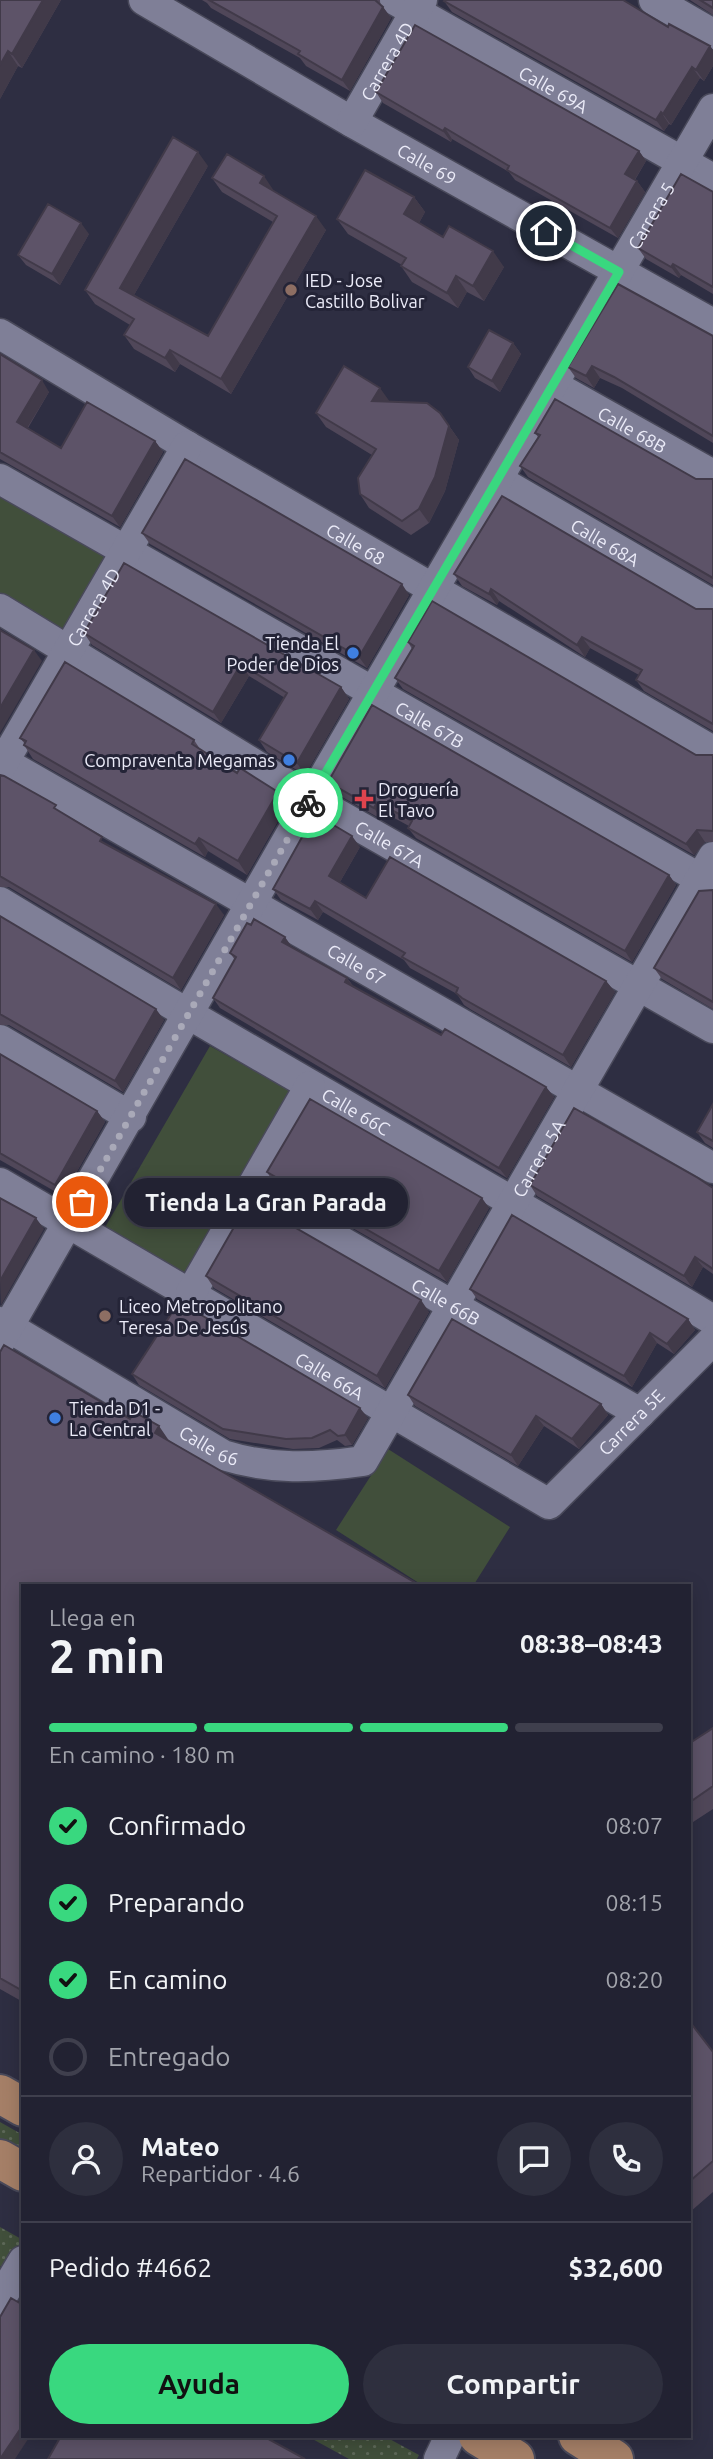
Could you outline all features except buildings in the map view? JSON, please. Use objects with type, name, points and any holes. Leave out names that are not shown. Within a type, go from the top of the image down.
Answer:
[{"type":"main road","points":[[0,2094],[21,2106]]},
{"type":"main road","points":[[0,2159],[21,2170]]},
{"type":"main road","points":[[481,2438],[511,2458]]},
{"type":"main road","points":[[581,2438],[614,2459]]},
{"type":"street","points":[[654,0],[713,34]]},
{"type":"street","name":"Calle 69","points":[[149,1],[352,122],[713,324]]},
{"type":"street","name":"Carrera 4D","points":[[352,122],[411,4]]},
{"type":"street","name":"Calle 69A","points":[[411,4],[713,180]]},
{"type":"street","name":"Carrera 5","points":[[3,1330],[70,1223],[310,799],[436,588],[713,109]]},
{"type":"street","name":"Calle 68","points":[[0,334],[187,446],[713,751]]},
{"type":"street","name":"Calle 68B","points":[[553,385],[713,475]]},
{"type":"street","name":"Carrera 4D","points":[[1,763],[187,446]]},
{"type":"street","name":"Calle 67B","points":[[0,480],[373,692],[709,874]]},
{"type":"street","name":"Calle 68A","points":[[498,480],[713,605]]},
{"type":"street","name":"Calle 67A","points":[[0,609],[310,799],[713,1028]]},
{"type":"street","name":"Calle 67","points":[[1,763],[713,1168]]},
{"type":"street","name":"Carrera 5A","points":[[363,1461],[639,985],[709,874]]},
{"type":"street","name":"Calle 66C","points":[[0,902],[188,1017],[515,1201],[713,1320]]},
{"type":"street","points":[[0,1040],[131,1117]]},
{"type":"street","points":[[191,1293],[310,1086]]},
{"type":"street","name":"Calle 66A","points":[[0,1183],[549,1504]]},
{"type":"street","name":"Calle 66B","points":[[250,1189],[640,1413]]},
{"type":"street","name":"Calle 66","points":[[3,1330],[223,1455],[245,1462],[297,1469],[363,1461]]},
{"type":"street","name":"Carrera 5E","points":[[549,1504],[713,1340]]},
{"type":"street","points":[[0,2300],[21,2264]]},
{"type":"street","points":[[439,2459],[449,2438]]},
{"type":"green space","points":[[0,493],[109,557],[64,634],[0,597]]},
{"type":"green space","points":[[210,1046],[296,1094],[188,1279],[104,1229]]},
{"type":"green space","points":[[388,1449],[510,1527],[474,1584],[420,1584],[336,1530]]},
{"type":"green space","points":[[0,2122],[21,2134],[19,2149],[0,2139]]},
{"type":"green space","points":[[0,2227],[21,2239],[21,2278],[0,2266]]},
{"type":"green space","points":[[311,2438],[388,2438],[419,2455],[417,2459],[349,2459]]},
{"type":"way so far","points":[[82,1202],[308,803]]},
{"type":"place","name":"IED - Jose Castillo Bolivar","points":[[291,290]]},
{"type":"place","name":"Tienda El Poder de Dios","points":[[353,653]]},
{"type":"place","name":"Compraventa Megamas","points":[[289,760]]},
{"type":"place","name":"Droguería El Tavo","points":[[364,799]]},
{"type":"place","name":"Tienda La Gran Parada","points":[[82,1202]]},
{"type":"place","name":"Liceo Metropolitano Teresa De Jesús","points":[[105,1316]]},
{"type":"place","name":"Tienda D1 - La Central","points":[[55,1418]]},
{"type":"route","points":[[308,803],[619,272],[546,231]]}]
